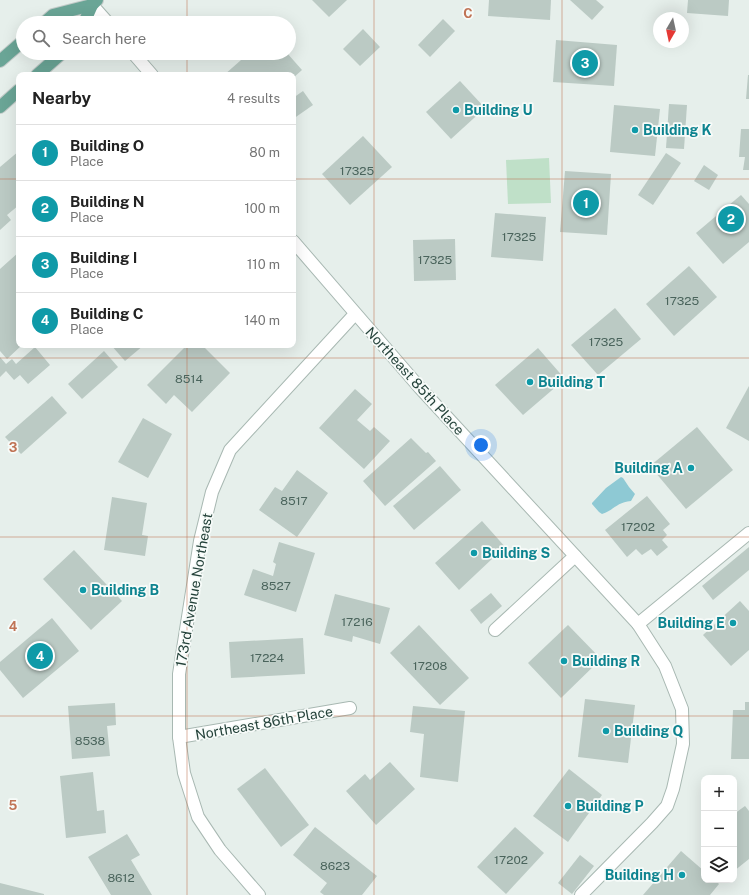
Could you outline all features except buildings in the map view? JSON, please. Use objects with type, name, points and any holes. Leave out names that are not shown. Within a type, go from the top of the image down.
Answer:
[{"type":"main road","points":[[52,16],[95,2]]},
{"type":"main road","points":[[88,16],[95,2]]},
{"type":"main road","points":[[0,61],[16,47]]},
{"type":"main road","points":[[40,72],[54,60]]},
{"type":"main road","points":[[0,107],[16,93]]},
{"type":"street","points":[[95,2],[104,16]]},
{"type":"street","points":[[139,60],[149,72]]},
{"type":"street","name":"Northeast 85th Place","points":[[296,245],[420,388],[638,624],[665,666],[682,709],[682,744],[673,789],[667,806],[581,895]]},
{"type":"street","name":"173rd Avenue Northeast","points":[[259,895],[220,850],[198,817],[184,772],[179,737],[179,674],[200,541],[212,492],[230,450],[355,314]]},
{"type":"street","points":[[638,624],[749,533]]},
{"type":"street","points":[[495,630],[576,556]]},
{"type":"street","name":"Northeast 86th Place","points":[[179,737],[350,708]]},
{"type":"green space","points":[[549,158],[551,203],[508,204],[506,160]]},
{"type":"water","points":[[621,477],[635,494],[631,501],[619,504],[602,514],[592,503],[606,488]]},
{"type":"place","name":"Building I","points":[[585,63]]},
{"type":"place","name":"Building U","points":[[456,110]]},
{"type":"place","name":"Building K","points":[[635,130]]},
{"type":"place","name":"Building O","points":[[586,203]]},
{"type":"place","name":"Building N","points":[[731,219]]},
{"type":"place","name":"Building T","points":[[530,382]]},
{"type":"place","name":"Building A","points":[[691,468]]},
{"type":"place","name":"Building S","points":[[474,553]]},
{"type":"place","name":"Building B","points":[[83,590]]},
{"type":"place","name":"Building E","points":[[733,623]]},
{"type":"place","name":"Building C","points":[[40,656]]},
{"type":"place","name":"Building R","points":[[564,661]]},
{"type":"place","name":"Building Q","points":[[606,731]]},
{"type":"place","name":"Building P","points":[[568,806]]},
{"type":"place","name":"Building H","points":[[682,875]]}]
